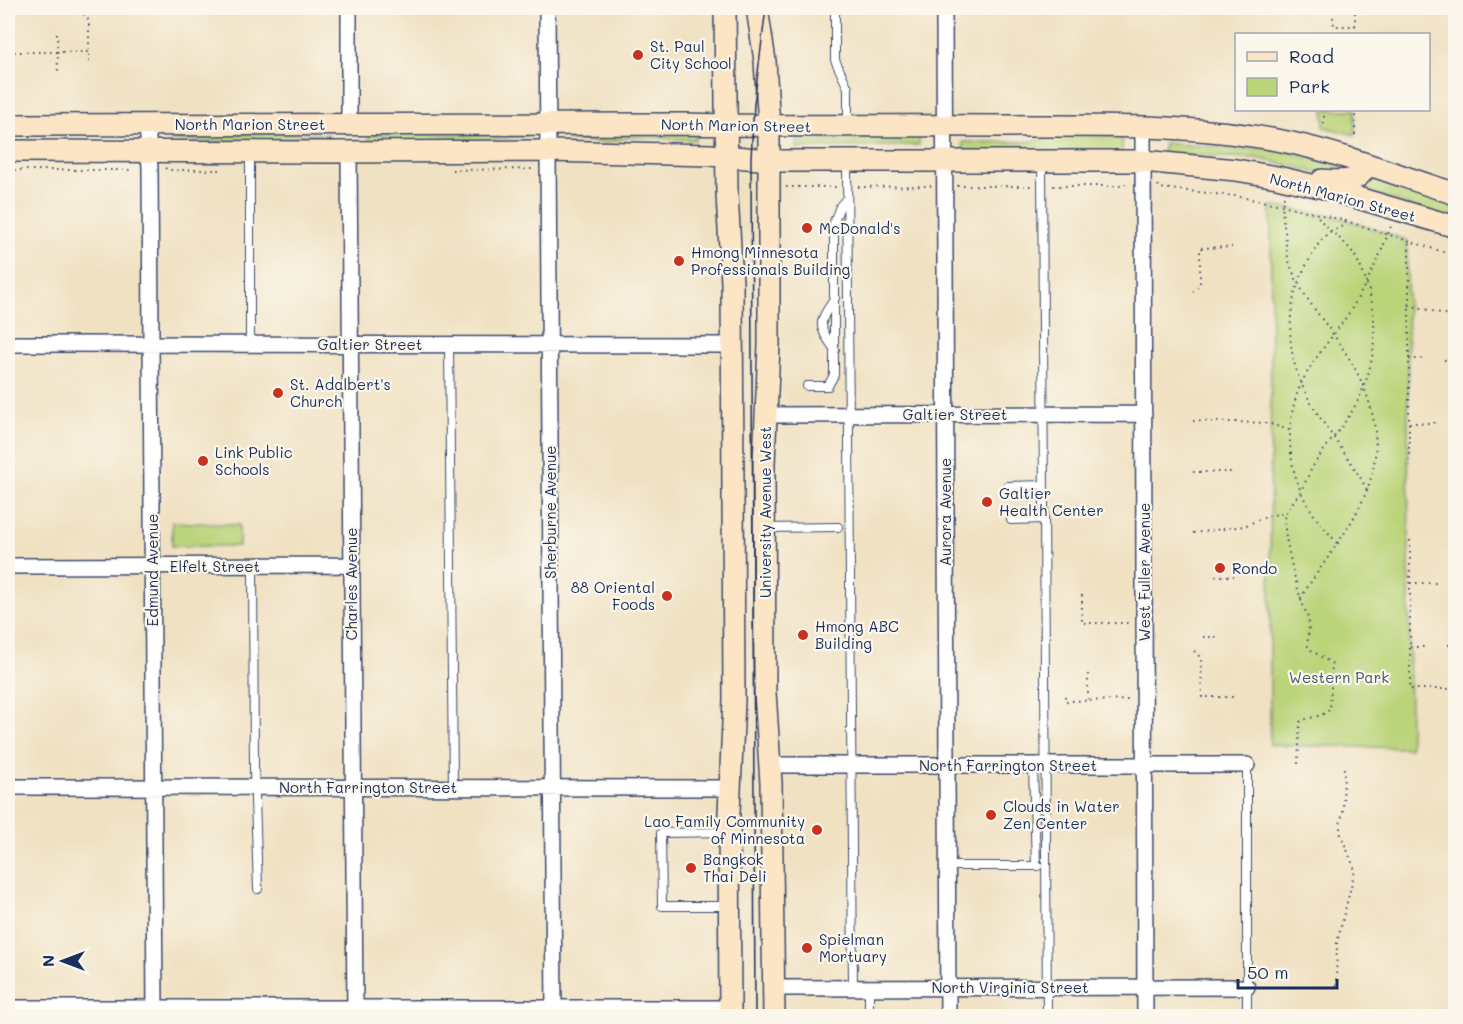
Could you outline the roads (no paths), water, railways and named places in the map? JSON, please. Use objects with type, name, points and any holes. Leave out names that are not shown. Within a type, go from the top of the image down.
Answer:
[{"type":"main road","name":"University Avenue West","points":[[725,8],[732,345],[734,700],[729,788],[730,1012]]},
{"type":"main road","name":"University Avenue West","points":[[757,8],[766,71],[769,127],[769,345],[764,528],[765,692],[770,765],[774,1017]]},
{"type":"main road","name":"North Marion Street","points":[[8,125],[726,124],[769,127],[848,125],[1143,127],[1226,133],[1276,140],[1339,155],[1455,194]]},
{"type":"main road","name":"North Marion Street","points":[[8,151],[548,151],[727,156],[769,160],[1143,161],[1236,170],[1285,188],[1334,191],[1455,227]]},
{"type":"main road","points":[[1285,188],[1348,181],[1364,172],[1366,164]]},
{"type":"street","points":[[349,8],[349,125]]},
{"type":"street","name":"Sherburne Avenue","points":[[548,8],[554,1012]]},
{"type":"street","name":"Aurora Avenue","points":[[944,8],[948,1017]]},
{"type":"street","name":"Edmund Avenue","points":[[147,124],[151,345],[155,1013]]},
{"type":"street","name":"West Fuller Avenue","points":[[1143,127],[1145,1017]]},
{"type":"street","name":"Charles Avenue","points":[[349,152],[355,1013]]},
{"type":"street","name":"Galtier Street","points":[[8,344],[732,345]]},
{"type":"street","name":"Galtier Street","points":[[766,415],[1144,414]]},
{"type":"street","name":"Elfelt Street","points":[[8,566],[351,566]]},
{"type":"street","name":"North Farrington Street","points":[[770,765],[1246,765]]},
{"type":"street","name":"North Farrington Street","points":[[8,787],[729,788]]},
{"type":"street","name":"North Virginia Street","points":[[774,988],[1247,987]]},
{"type":"street","points":[[8,1008],[155,1013],[730,1012]]},
{"type":"lane","points":[[835,8],[835,60],[848,88],[848,125]]},
{"type":"lane","points":[[250,152],[250,344]]},
{"type":"lane","points":[[847,160],[853,987]]},
{"type":"lane","points":[[1036,866],[1044,519],[1042,160]]},
{"type":"lane","points":[[807,386],[828,386],[836,370],[834,222],[840,206],[847,198]]},
{"type":"lane","points":[[835,298],[820,324],[835,350]]},
{"type":"lane","points":[[449,344],[453,787]]},
{"type":"lane","points":[[1008,486],[1044,485]]},
{"type":"lane","points":[[1011,520],[1044,519]]},
{"type":"lane","points":[[764,528],[838,527]]},
{"type":"lane","points":[[253,566],[258,889]]},
{"type":"lane","points":[[1039,765],[1046,866],[1047,1017]]},
{"type":"lane","points":[[1246,765],[1247,1017]]},
{"type":"lane","points":[[729,832],[661,833],[662,906],[729,906]]},
{"type":"lane","points":[[948,866],[1046,866]]},
{"type":"lane","points":[[869,987],[870,1017]]},
{"type":"tram line","points":[[755,1016],[751,158],[754,104],[766,8]]},
{"type":"place","name":"St. Paul City School","points":[[638,55]]},
{"type":"place","name":"McDonald's","points":[[807,228]]},
{"type":"place","name":"Hmong Minnesota Professionals Building","points":[[679,261]]},
{"type":"place","name":"St. Adalbert's Church","points":[[278,393]]},
{"type":"place","name":"Link Public Schools","points":[[203,461]]},
{"type":"place","name":"Galtier Health Center","points":[[987,502]]},
{"type":"place","name":"Rondo","points":[[1220,568]]},
{"type":"place","name":"88 Oriental Foods","points":[[667,596]]},
{"type":"place","name":"Hmong ABC Building","points":[[803,635]]},
{"type":"place","name":"Clouds in Water Zen Center","points":[[991,815]]},
{"type":"place","name":"Lao Family Community of Minnesota","points":[[817,830]]},
{"type":"place","name":"Bangkok Thai Deli","points":[[691,868]]},
{"type":"place","name":"Spielman Mortuary","points":[[807,948]]},
{"type":"park label","name":"Western Park","points":[[1339,677]]}]
